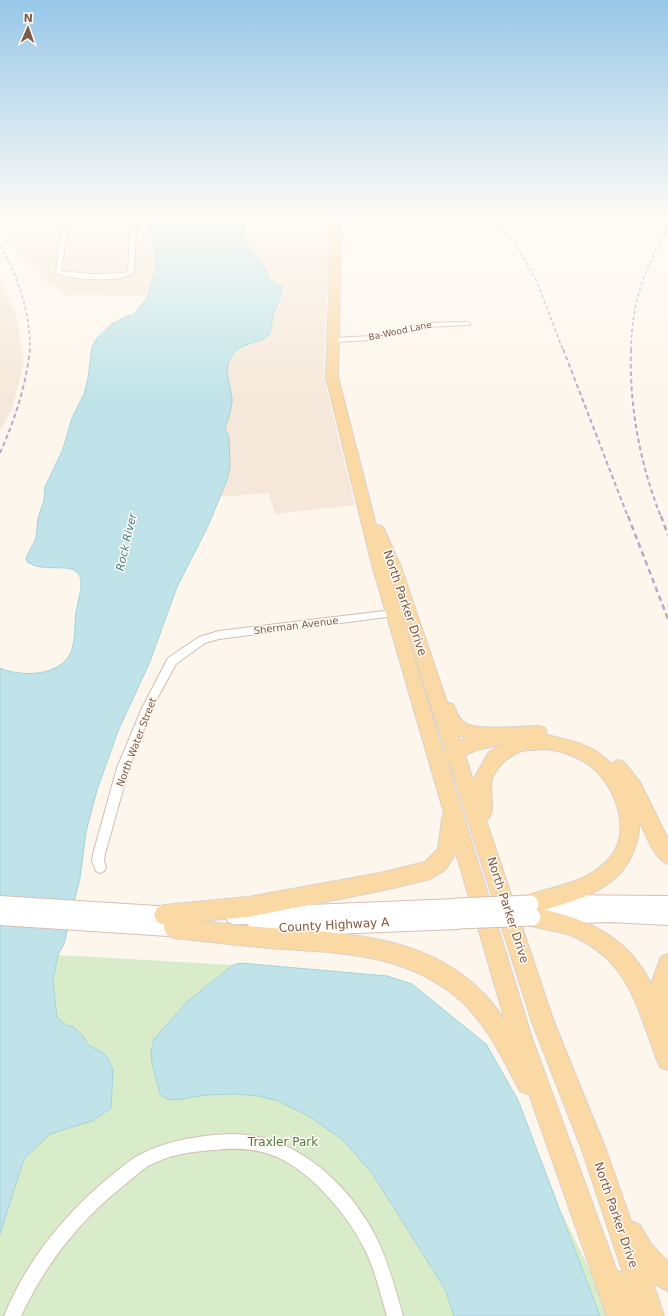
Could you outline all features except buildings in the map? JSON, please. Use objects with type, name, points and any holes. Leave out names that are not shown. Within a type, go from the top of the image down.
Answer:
[{"type":"main road","name":"North Parker Drive","points":[[335,277],[332,377],[364,505],[401,612],[431,680],[492,862],[543,1022],[594,1150],[651,1316]]},
{"type":"main road","name":"North Parker Drive","points":[[401,612],[440,772],[521,1038],[620,1316]]},
{"type":"main road","points":[[431,680],[454,724],[461,729],[492,733],[551,733],[566,736],[600,750],[625,774],[636,789],[658,839],[668,855]]},
{"type":"main road","points":[[440,772],[446,759],[454,751],[483,741],[530,733]]},
{"type":"main road","points":[[492,862],[480,801],[480,787],[487,767],[505,750],[529,742],[557,743],[570,746],[588,755],[603,766],[613,776],[626,799],[631,824],[626,846],[621,857],[614,868],[594,883],[531,910]]},
{"type":"main road","points":[[169,921],[380,882],[430,870],[438,864],[447,852],[451,810]]},
{"type":"main road","name":"County Highway A","points":[[0,904],[86,917]]},
{"type":"main road","name":"County Highway A","points":[[0,917],[86,917],[271,928],[457,913],[668,904]]},
{"type":"main road","points":[[531,910],[580,930],[606,943],[629,965],[641,986],[668,1059]]},
{"type":"main road","name":"County Highway A","points":[[531,910],[668,917]]},
{"type":"main road","points":[[169,921],[390,950],[431,967],[452,979],[469,993],[502,1034],[554,1132]]},
{"type":"main road","points":[[668,964],[661,986],[668,1019]]},
{"type":"main road","points":[[594,1150],[636,1245],[649,1263],[668,1278]]},
{"type":"main road","points":[[596,1249],[624,1300],[642,1316]]},
{"type":"street","name":"Ba-Wood Lane","points":[[333,340],[366,339],[425,325],[468,324]]},
{"type":"street","name":"Sherman Avenue","points":[[186,650],[202,640],[219,635],[401,612]]},
{"type":"street","name":"North Water Street","points":[[100,867],[98,861],[99,854],[123,768],[147,708],[172,661],[186,650]]},
{"type":"street","points":[[12,1316],[39,1264],[62,1232],[87,1206],[112,1184],[144,1161],[163,1153],[210,1142],[238,1140],[260,1143],[278,1149],[297,1160],[320,1178],[345,1205],[368,1239],[380,1266],[395,1316]]},
{"type":"shaded area","points":[[42,277],[153,277],[148,296],[65,295]]},
{"type":"shaded area","points":[[268,277],[328,277],[324,370],[327,391],[355,505],[275,514],[269,493],[220,497],[227,480],[230,467],[229,436],[225,430],[232,404],[232,392],[227,371],[229,359],[243,345],[258,341],[271,332],[274,314],[281,298],[282,287]]},
{"type":"shaded area","points":[[0,281],[17,318],[24,362],[12,409],[0,430]]},
{"type":"green space","name":"Traxler Park","points":[[58,955],[233,965],[240,963],[387,976],[412,984],[486,1044],[518,1100],[559,1208],[613,1316],[0,1316],[0,1234],[24,1159],[50,1134],[92,1121],[108,1058],[102,1052],[88,1045],[84,1037],[73,1026],[68,1026],[57,1018],[53,980]]},
{"type":"water","name":"Rock River","points":[[153,277],[268,277],[282,287],[269,334],[262,340],[240,348],[228,362],[232,403],[225,430],[229,436],[230,467],[227,480],[208,526],[177,587],[149,664],[118,731],[97,790],[86,832],[80,878],[64,944],[58,955],[53,980],[57,1018],[68,1026],[73,1026],[84,1037],[88,1045],[102,1052],[108,1058],[113,1071],[111,1108],[92,1121],[50,1134],[24,1159],[0,1234],[0,668],[18,673],[39,673],[58,666],[66,660],[71,652],[74,642],[76,613],[81,586],[80,576],[73,569],[41,567],[27,562],[26,558],[36,538],[38,518],[44,500],[45,487],[63,449],[72,418],[84,394],[88,378],[92,347],[96,339],[113,323],[127,316],[133,315],[147,298]]},
{"type":"water","points":[[240,963],[387,976],[412,984],[486,1044],[518,1100],[600,1316],[454,1316],[445,1289],[372,1173],[342,1139],[307,1115],[278,1101],[259,1096],[234,1094],[206,1095],[176,1100],[167,1099],[160,1094],[152,1063],[151,1051],[154,1039],[187,1002],[233,965]]},
{"type":"railway","points":[[16,277],[26,309],[30,349]]},
{"type":"railway","points":[[534,277],[563,350]]},
{"type":"railway","points":[[631,350],[634,316],[644,277]]},
{"type":"railway","points":[[0,453],[19,402],[26,376],[30,349]]},
{"type":"railway","points":[[563,349],[628,517]]},
{"type":"railway","points":[[631,350],[632,392],[637,434],[647,476],[661,517]]},
{"type":"railway","points":[[628,516],[668,619]]},
{"type":"railway","points":[[661,516],[668,535]]}]
